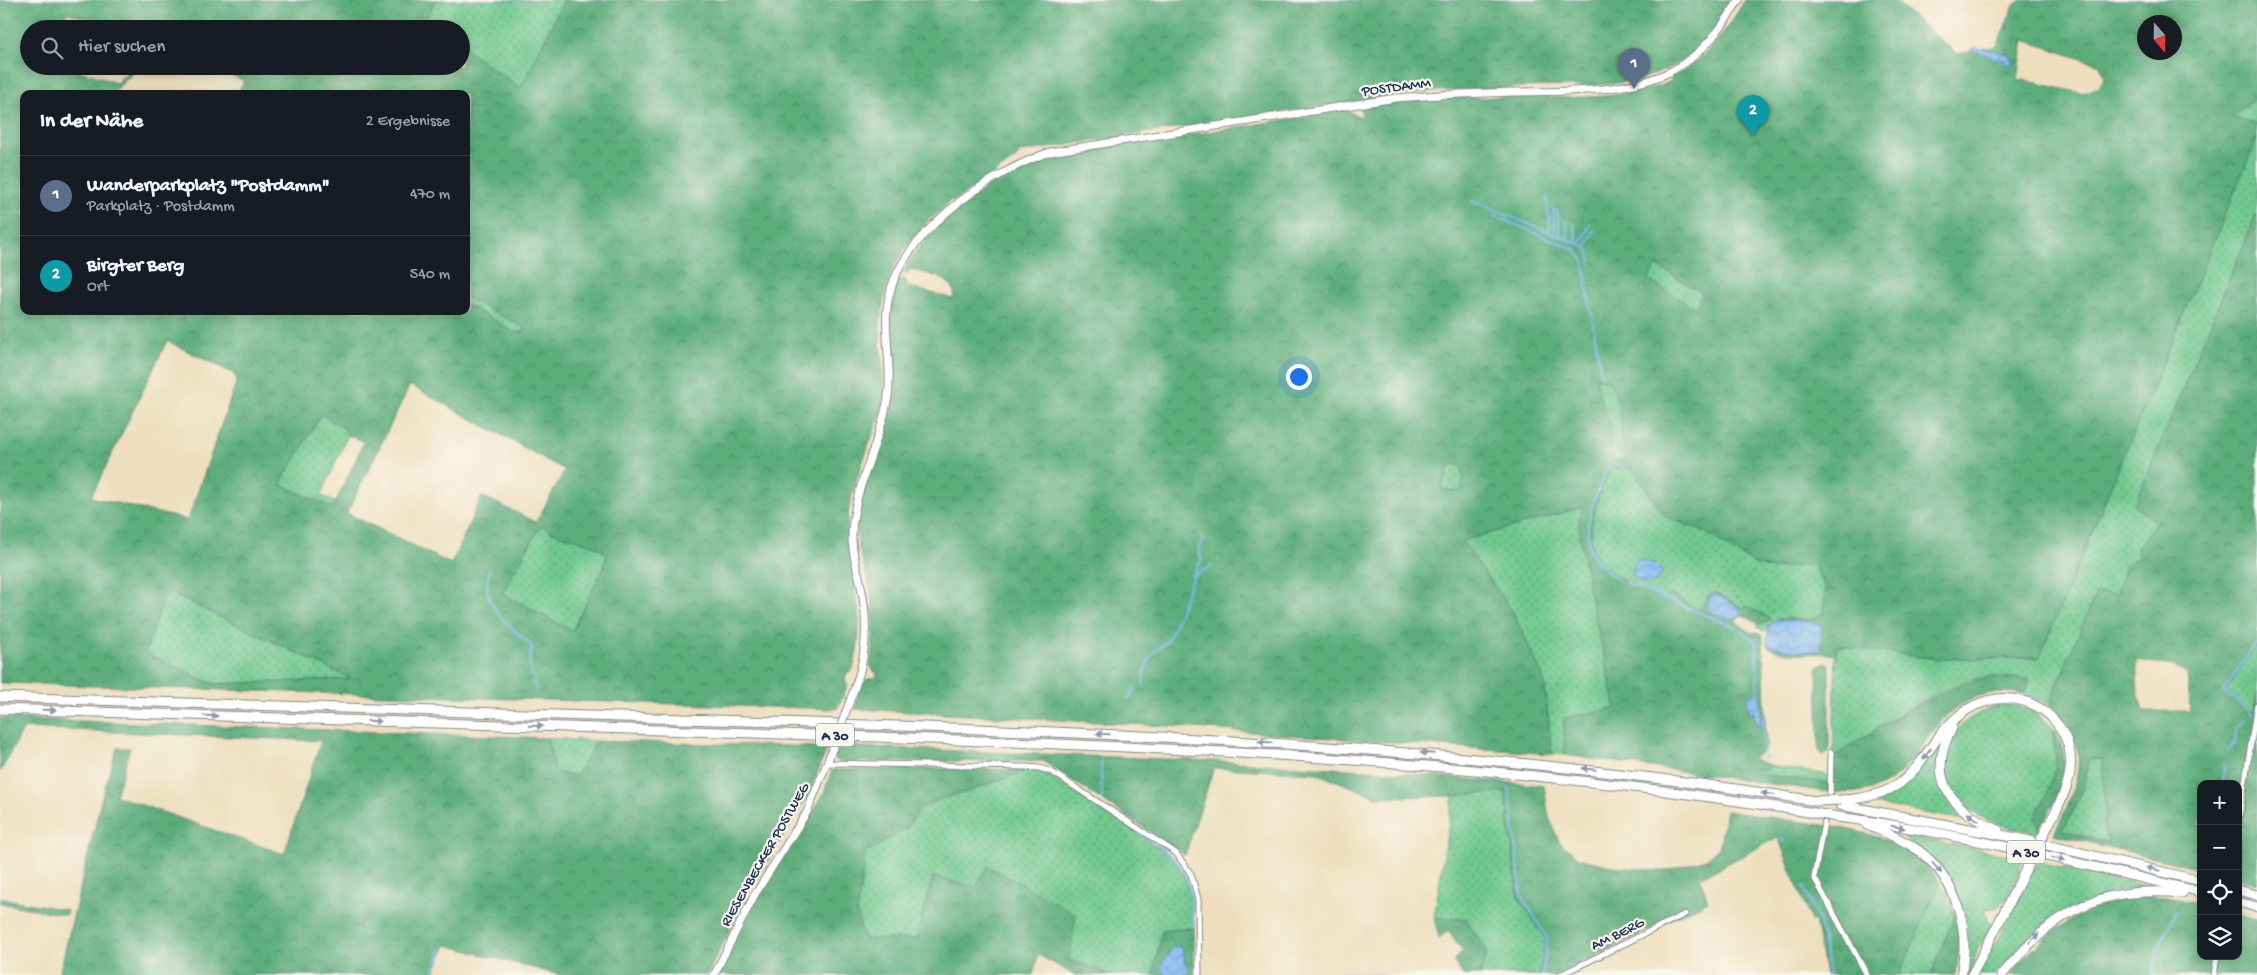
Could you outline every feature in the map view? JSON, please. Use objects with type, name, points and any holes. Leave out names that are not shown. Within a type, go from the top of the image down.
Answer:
[{"type":"highway","name":"A 30","points":[[0,697],[919,726],[1304,744],[1549,765],[1718,786],[1816,802],[1840,802],[2017,838],[2197,880]]},
{"type":"highway","points":[[1840,802],[1868,797],[1884,792],[1898,784],[1918,766],[1948,725],[1979,703],[1999,698],[2010,698],[2040,708],[2056,722],[2068,747],[2070,766],[2067,784],[2051,820],[1972,975]]},
{"type":"highway","name":"A 30","points":[[0,709],[859,736],[1264,753],[1549,776],[1729,799],[1850,818],[2063,860],[2197,892]]},
{"type":"highway","points":[[1959,717],[1949,732],[1942,757],[1942,774],[1951,798],[1959,808],[1975,820],[2017,838]]},
{"type":"highway","points":[[1850,818],[1907,842],[1928,858],[1940,871],[1951,888],[1964,926],[1964,952],[1961,975]]},
{"type":"highway","points":[[2002,975],[2039,933],[2071,911],[2088,903],[2110,896],[2148,890],[2197,893]]},
{"type":"highway","points":[[2242,891],[2257,895]]},
{"type":"highway","points":[[2242,903],[2257,907]]},
{"type":"street","name":"POSTDAMM","points":[[1026,160],[1050,152],[1396,98],[1446,94],[1579,90],[1636,83],[1666,74],[1691,59],[1708,44],[1724,24],[1739,0]]},
{"type":"street","name":"RIESENBECKER POSTWEG","points":[[714,975],[754,896],[807,812],[829,761],[860,673],[866,620],[852,551],[852,526],[856,506],[886,407],[889,388],[886,309],[894,276],[906,256],[932,224],[1006,170],[1026,160]]},
{"type":"street","points":[[2242,800],[2257,705]]},
{"type":"street","points":[[1830,793],[1831,752]]},
{"type":"street","points":[[829,761],[1025,767],[1039,768],[1052,772],[1176,853],[1191,874],[1198,898],[1199,975]]},
{"type":"street","points":[[1824,823],[1814,877],[1867,975]]},
{"type":"street","name":"AM BERG","points":[[1560,975],[1685,914]]},
{"type":"street","points":[[2214,975],[2216,960]]},
{"type":"green space","points":[[0,0],[435,0],[426,20],[93,20],[69,13],[49,20],[20,20],[20,75],[94,75],[116,83],[124,75],[131,75],[116,90],[20,90],[20,315],[470,315],[470,306],[514,332],[524,332],[525,328],[470,299],[470,90],[239,90],[244,81],[231,75],[470,75],[470,53],[521,88],[564,0],[1735,0],[1715,30],[1689,55],[1669,68],[1634,80],[1597,85],[1458,90],[1393,95],[1021,152],[1015,159],[954,201],[950,200],[944,208],[931,218],[906,247],[892,271],[885,293],[880,329],[884,380],[882,407],[855,484],[849,508],[847,531],[858,607],[857,651],[853,669],[847,673],[845,681],[848,685],[837,709],[0,683]],"holes":[[[167,341],[234,374],[237,380],[188,520],[91,497]],[[410,385],[565,470],[536,522],[482,496],[451,564],[347,513]],[[321,415],[343,427],[348,435],[363,441],[333,508],[280,484]],[[543,526],[558,534],[591,544],[607,554],[603,569],[572,631],[502,593],[538,530]],[[166,591],[350,679],[213,684],[145,653]]]},
{"type":"green space","points":[[435,0],[564,0],[521,88],[470,53],[470,20],[426,20]]},
{"type":"green space","points":[[1745,0],[1894,0],[1957,54],[1997,46],[2014,5],[2021,0],[2257,0],[2257,96],[2232,117],[2257,125],[2257,138],[2039,658],[1938,659],[1836,646],[1836,655],[1793,653],[1769,647],[1767,643],[1776,648],[1817,652],[1768,627],[1776,620],[1812,620],[1824,613],[1826,591],[1815,566],[1810,564],[1773,569],[1754,564],[1705,532],[1666,517],[1631,468],[1612,468],[1596,503],[1593,516],[1591,542],[1594,554],[1607,570],[1631,584],[1665,598],[1672,594],[1699,611],[1710,594],[1716,593],[1743,608],[1747,606],[1771,619],[1760,624],[1743,615],[1735,621],[1751,633],[1758,632],[1763,636],[1766,749],[1752,759],[1773,766],[1769,766],[1768,770],[1754,770],[1753,773],[1827,783],[1828,792],[1565,755],[1564,718],[1616,708],[1589,590],[1580,537],[1579,519],[1583,507],[1462,541],[1513,612],[1544,680],[1552,754],[1167,726],[855,709],[862,684],[865,681],[876,678],[877,672],[873,671],[870,665],[873,615],[869,585],[857,533],[861,501],[885,434],[894,401],[896,383],[891,338],[893,298],[898,280],[904,279],[907,281],[906,286],[954,299],[954,292],[946,281],[910,269],[907,274],[904,271],[913,256],[940,225],[976,195],[1012,172],[1041,159],[1346,110],[1361,117],[1360,107],[1448,97],[1482,98],[1549,94],[1547,98],[1627,94],[1643,91],[1671,81],[1671,77],[1694,63],[1722,34]],"holes":[[[2024,40],[2100,65],[2104,78],[2098,88],[2082,93],[2018,79]],[[1657,265],[1703,294],[1695,308],[1648,280]],[[1461,464],[1463,481],[1461,492],[1445,490],[1442,487],[1449,465]]]},
{"type":"green space","points":[[2256,97],[2257,125],[2232,117]]},
{"type":"green space","points":[[2257,138],[2257,213],[2134,506],[2157,521],[2138,547],[2138,557],[2125,566],[2117,594],[2096,594],[2049,704],[2024,694],[2030,680],[1987,677],[1947,689],[1927,699],[1833,757],[1836,646],[1938,659],[2039,658]]},
{"type":"green space","points":[[2257,213],[2257,645],[2225,691],[2252,712],[2254,712],[2257,693],[2257,884],[2242,880],[2242,780],[2197,780],[2197,868],[2054,834],[2075,783],[2078,751],[2073,736],[2064,720],[2049,704],[2096,593],[2117,594],[2125,566],[2138,557],[2137,547],[2157,522],[2134,506]],"holes":[[[2136,660],[2173,666],[2187,673],[2190,711],[2143,711],[2138,693]],[[2102,759],[2106,815],[2103,824],[2108,843],[2062,830],[2080,796],[2088,760]]]},
{"type":"green space","points":[[1656,265],[1703,294],[1694,309],[1647,279]]},
{"type":"green space","points":[[470,299],[525,328],[525,332],[514,332],[470,306]]},
{"type":"green space","points":[[1596,379],[1608,380],[1617,399],[1621,419],[1623,461],[1612,459],[1610,442],[1612,428],[1602,404]]},
{"type":"green space","points":[[321,415],[343,427],[348,435],[321,495],[336,503],[333,508],[280,484]]},
{"type":"green space","points":[[1461,463],[1463,481],[1461,492],[1445,490],[1442,487],[1449,465]]},
{"type":"green space","points":[[1631,467],[1666,517],[1705,532],[1754,564],[1773,569],[1815,565],[1826,591],[1824,613],[1811,620],[1777,619],[1765,631],[1758,628],[1758,623],[1763,624],[1771,619],[1743,608],[1716,593],[1710,594],[1700,612],[1672,594],[1665,598],[1631,584],[1607,570],[1594,554],[1591,542],[1591,530],[1596,503],[1610,469]]},
{"type":"green space","points":[[1584,507],[1579,519],[1580,537],[1589,590],[1616,708],[1564,718],[1565,755],[1552,754],[1544,680],[1513,612],[1461,541]]},
{"type":"green space","points":[[543,526],[550,531],[590,544],[607,554],[604,569],[572,631],[502,593],[538,530]]},
{"type":"green space","points":[[165,591],[352,679],[213,684],[145,653]]},
{"type":"green space","points":[[2257,645],[2257,693],[2254,712],[2252,712],[2225,691]]},
{"type":"green space","points":[[1825,662],[1829,664],[1829,753],[1823,756],[1819,750],[1817,668]]},
{"type":"green space","points":[[1990,677],[2030,679],[2024,694],[1997,692],[1985,694],[1974,698],[1953,711],[1934,730],[1906,766],[1888,782],[1866,791],[1834,792],[1833,757],[1908,710],[1948,691]]},
{"type":"green space","points":[[2011,705],[2035,713],[2055,730],[2056,757],[2054,776],[2035,817],[2040,827],[2037,833],[1994,822],[1975,813],[1955,797],[1948,778],[1945,763],[1947,749],[1952,737],[1960,726],[1983,711]]},
{"type":"green space","points":[[0,718],[547,738],[555,772],[576,776],[597,741],[828,747],[806,799],[750,889],[707,975],[560,975],[446,945],[433,975],[59,975],[102,797],[117,748],[130,748],[116,796],[284,854],[321,741],[24,728],[0,772]]},
{"type":"green space","points":[[2055,730],[2061,743],[2063,755],[2062,780],[2059,792],[2040,827],[2035,817],[2054,776],[2056,762]]},
{"type":"green space","points":[[547,738],[597,741],[577,776],[555,773]]},
{"type":"green space","points":[[839,746],[1216,761],[1381,771],[1544,786],[1549,818],[1560,843],[1579,858],[1615,867],[1664,871],[1706,859],[1719,848],[1726,811],[1865,833],[1899,846],[1914,855],[1940,883],[1899,975],[1825,975],[1815,920],[1811,921],[1778,837],[1700,878],[1708,901],[1556,975],[1539,975],[1546,940],[1518,897],[1505,791],[1453,796],[1377,797],[1316,773],[1214,768],[1185,855],[1043,761],[840,762],[834,758]]},
{"type":"green space","points":[[1934,749],[1939,751],[1939,773],[1947,798],[1969,821],[1870,803],[1871,799],[1878,797]]},
{"type":"green space","points":[[2102,759],[2106,815],[2103,824],[2109,843],[2062,830],[2080,796],[2088,760]]},
{"type":"green space","points":[[1769,766],[1823,774],[1829,777],[1829,792],[1827,783],[1753,773],[1754,770],[1768,770]]},
{"type":"green space","points":[[959,768],[1027,770],[967,792],[939,799],[921,808],[905,829],[865,853],[857,913],[864,939],[916,939],[933,877],[976,887],[988,866],[1076,914],[1069,960],[1112,975],[1075,975],[1038,955],[1033,975],[717,975],[767,880],[779,860],[800,834],[824,793],[832,770]]},
{"type":"green space","points":[[1027,770],[1035,770],[1049,775],[1172,857],[1178,866],[1190,890],[1194,928],[1162,931],[1153,975],[1112,975],[1069,960],[976,887],[933,877],[916,939],[864,940],[857,913],[865,853],[905,829],[921,808],[939,799],[967,792]]},
{"type":"green space","points":[[1506,791],[1518,897],[1546,940],[1539,975],[1480,975],[1487,951],[1434,918],[1453,796]]},
{"type":"green space","points":[[1902,835],[2023,858],[2019,873],[2006,898],[1995,908],[1988,908],[1985,912],[1991,925],[1977,952],[1969,975],[1965,975],[1968,934],[1966,920],[1958,895]]},
{"type":"green space","points":[[2038,862],[2151,887],[2112,892],[2043,927],[2005,964],[1998,975],[1978,975]]},
{"type":"green space","points":[[1940,883],[1947,892],[1955,914],[1931,975],[1899,975]]},
{"type":"green space","points":[[2145,896],[2167,897],[2197,903],[2197,960],[2242,960],[2242,915],[2257,919],[2257,975],[2010,975],[2038,944],[2069,921],[2104,905]]},
{"type":"green space","points":[[0,898],[67,910],[66,915],[0,903]]},
{"type":"green space","points":[[1955,914],[1960,938],[1956,975],[1931,975]]},
{"type":"green space","points":[[1434,918],[1466,919],[1487,951],[1480,975],[1463,975],[1454,960],[1463,951],[1448,931],[1439,938]]},
{"type":"green space","points":[[1194,928],[1194,975],[1184,975],[1189,970],[1185,962],[1183,950],[1169,957],[1160,967],[1167,975],[1153,975],[1162,931]]},
{"type":"water","points":[[1972,47],[2009,54],[2013,60],[2011,65],[2005,64],[2006,60],[1991,59],[1992,56],[1971,50]]},
{"type":"water","points":[[1642,559],[1659,566],[1662,572],[1656,582],[1646,583],[1632,576],[1636,562]]},
{"type":"water","points":[[1713,593],[1740,608],[1740,617],[1730,620],[1708,611],[1707,604]]},
{"type":"water","points":[[1776,620],[1812,622],[1822,626],[1821,651],[1797,651],[1770,646],[1767,643],[1768,630]]},
{"type":"water","points":[[1755,692],[1760,693],[1761,725],[1756,723],[1754,712],[1750,713],[1747,700]]},
{"type":"water","points":[[1173,947],[1180,947],[1183,950],[1185,962],[1190,970],[1184,975],[1167,975],[1159,968]]},
{"type":"waterway","points":[[1547,196],[1550,231]]},
{"type":"waterway","points":[[1472,201],[1584,246],[1589,251],[1591,264]]},
{"type":"waterway","points":[[1553,207],[1555,233]]},
{"type":"waterway","points":[[1557,210],[1560,235]]},
{"type":"waterway","points":[[1495,216],[1574,249],[1583,259],[1601,375]]},
{"type":"waterway","points":[[1566,221],[1568,238]]},
{"type":"waterway","points":[[1574,224],[1577,241]]},
{"type":"waterway","points":[[1580,244],[1590,224]]},
{"type":"waterway","points":[[1586,248],[1594,230]]},
{"type":"waterway","points":[[1618,579],[1600,565],[1593,554],[1589,542],[1588,529],[1593,503],[1608,468],[1613,465],[1624,467]]},
{"type":"waterway","points":[[1144,686],[1144,672],[1147,663],[1155,651],[1167,641],[1202,559],[1198,551],[1203,540],[1200,535]]},
{"type":"waterway","points":[[1192,576],[1212,566]]},
{"type":"waterway","points":[[490,570],[487,582],[488,594],[492,604],[505,622],[532,646],[529,663],[536,689]]},
{"type":"waterway","points":[[1625,582],[1735,627],[1756,641],[1758,693]]},
{"type":"waterway","points":[[2254,713],[2251,714],[2249,710],[2223,691],[2257,643]]},
{"type":"waterway","points":[[1128,699],[1135,688]]},
{"type":"waterway","points":[[1763,718],[1764,759]]},
{"type":"waterway","points":[[2227,750],[2236,742],[2235,728],[2244,721]]},
{"type":"waterway","points":[[1101,762],[1102,798]]},
{"type":"waterway","points":[[2223,780],[2224,764]]},
{"type":"waterway","points":[[1509,788],[1521,894],[1547,939],[1542,975]]},
{"type":"waterway","points":[[1103,809],[1158,845],[1177,862],[1183,870],[1190,891],[1193,927]]},
{"type":"waterway","points":[[1782,838],[1784,842]]},
{"type":"waterway","points":[[1803,887],[1820,922],[1829,975]]},
{"type":"waterway","points":[[2153,975],[2156,954],[2175,912]]},
{"type":"waterway","points":[[432,975],[442,949]]},
{"type":"waterway","points":[[1342,973],[1383,975]]},
{"type":"place","name":"Wanderparkplatz \"Postdamm\"","points":[[1634,89]]},
{"type":"place","name":"Birgter Berg","points":[[1753,136]]}]
